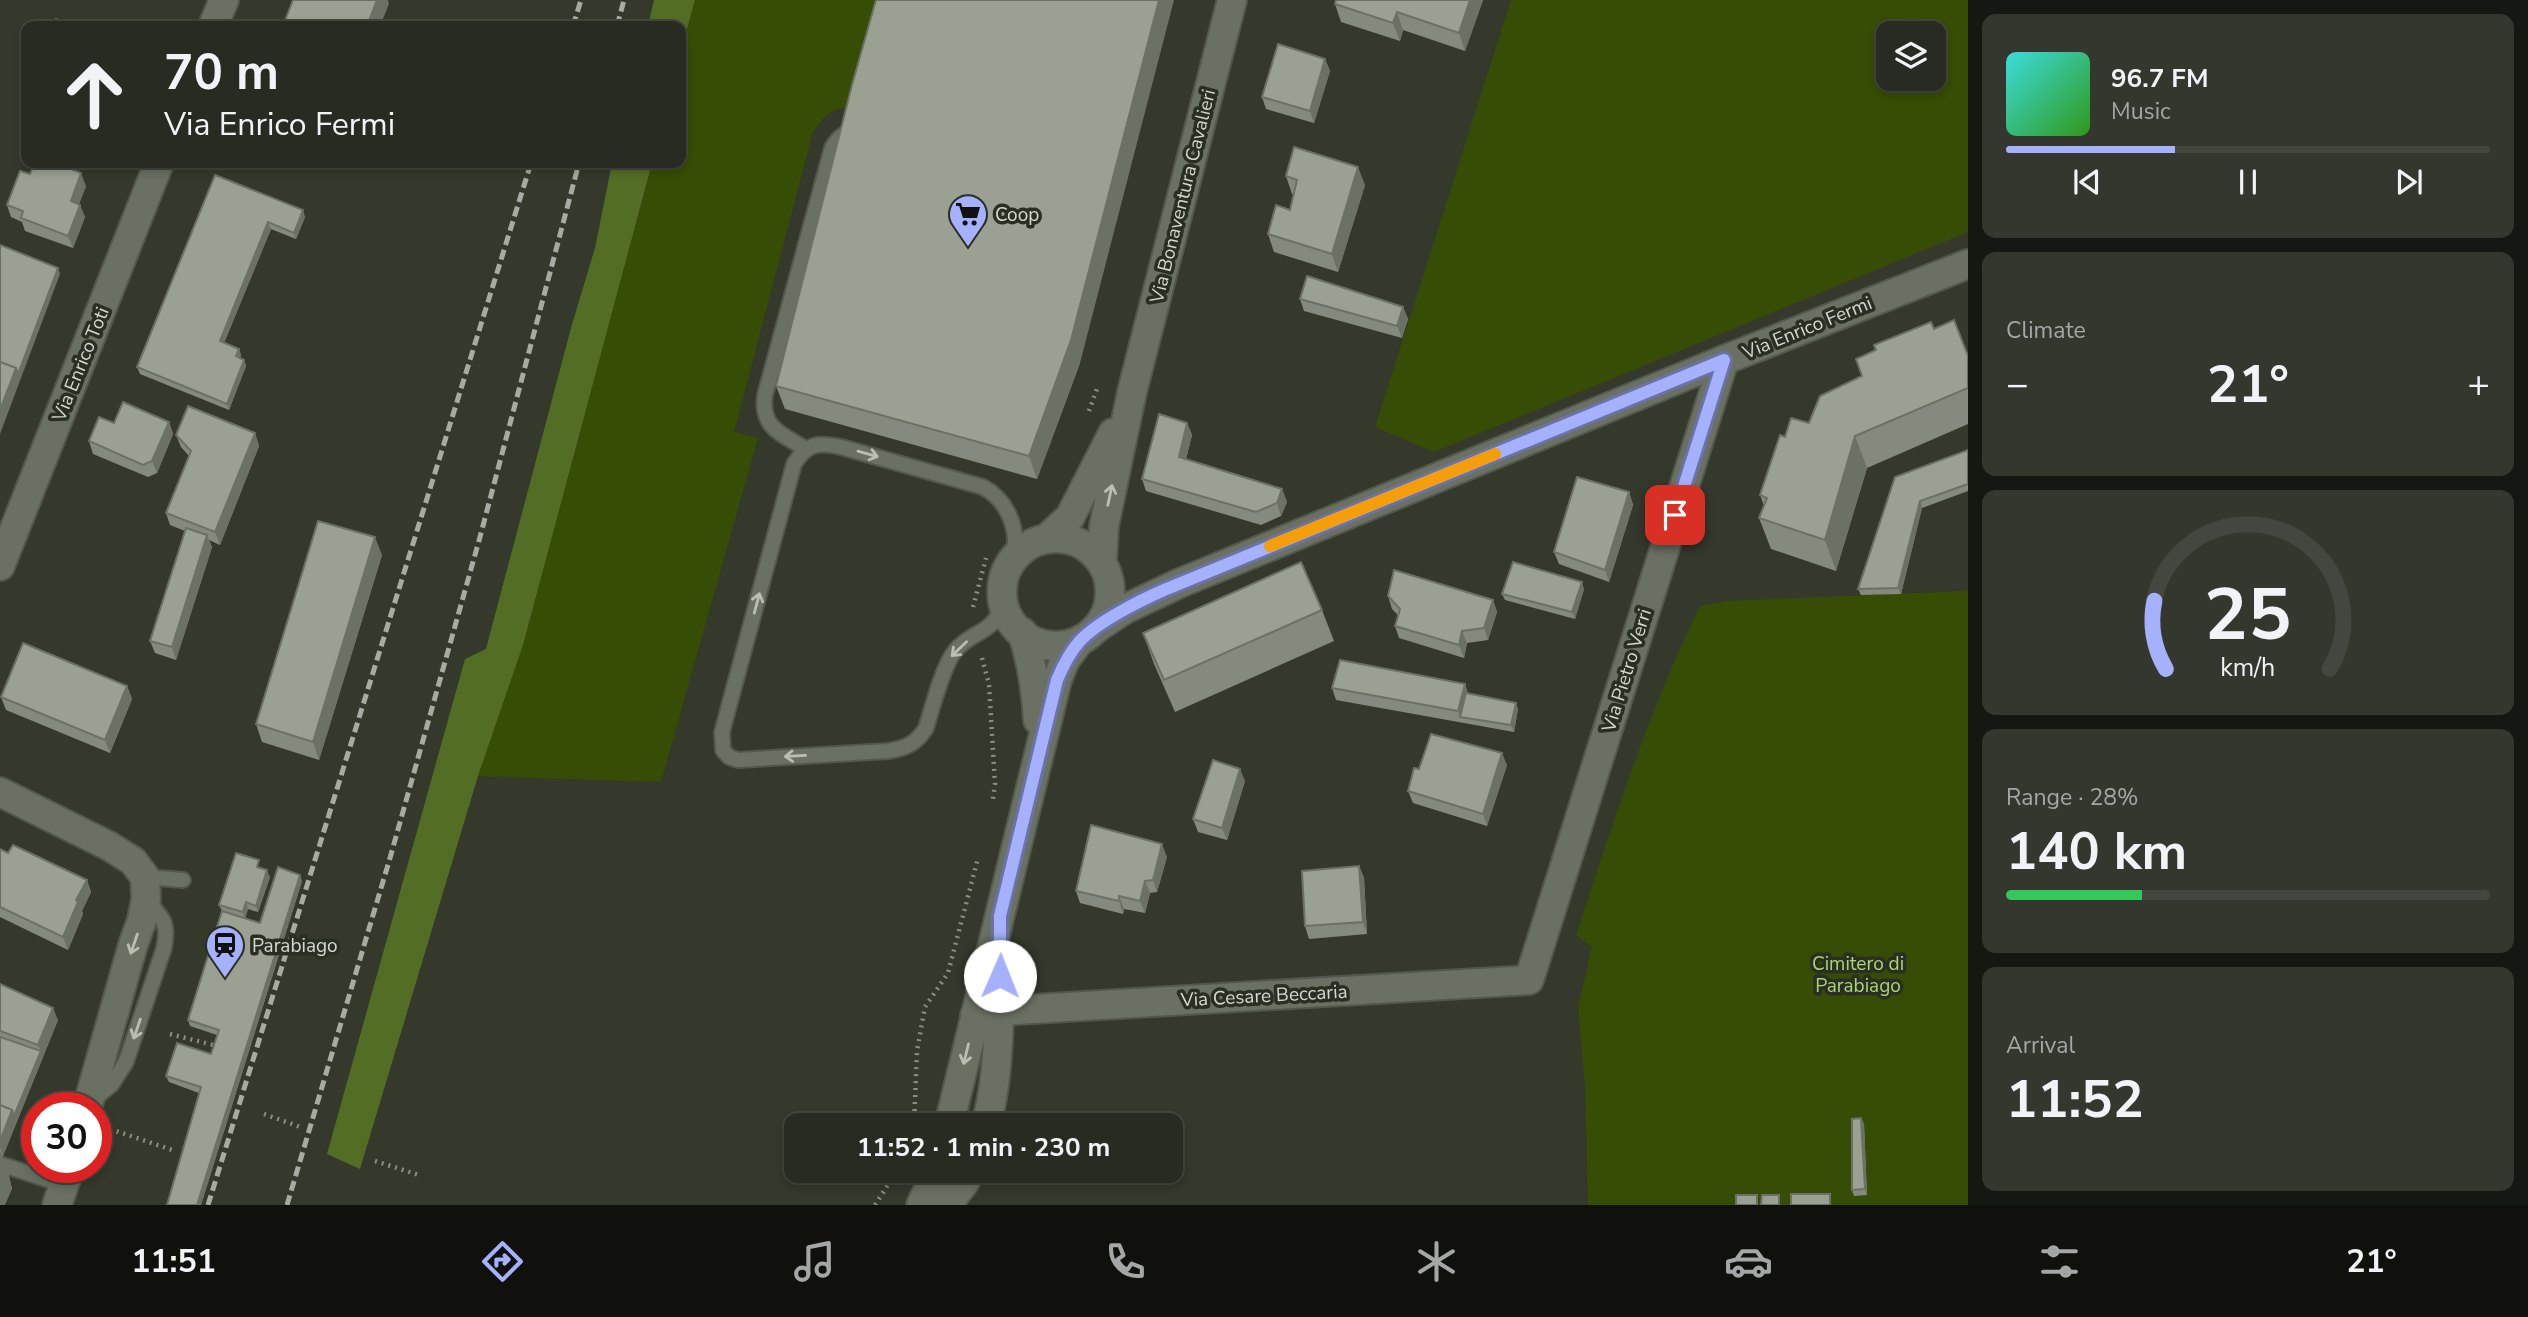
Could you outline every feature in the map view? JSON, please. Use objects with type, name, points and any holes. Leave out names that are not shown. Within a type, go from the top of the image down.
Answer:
[{"type":"street","points":[[216,21],[224,0]]},
{"type":"street","name":"Via Bonaventura Cavalieri","points":[[953,1113],[987,1013],[1002,950],[1000,916],[1057,680],[1065,660],[1105,615],[1110,597],[1109,579],[1103,565],[1104,526],[1132,392],[1232,0]]},
{"type":"street","name":"Via Enrico Toti","points":[[0,566],[157,168]]},
{"type":"street","name":"Via Enrico Fermi","points":[[1088,635],[1136,603],[1181,583],[1724,360],[1968,264]]},
{"type":"street","name":"Via Pietro Verri","points":[[1529,980],[1724,360]]},
{"type":"street","name":"Via Bonaventura Cavalieri","points":[[1012,561],[1024,548],[1046,539],[1070,517],[1132,392]]},
{"type":"street","points":[[1046,539],[1074,540],[1089,549],[1103,565]]},
{"type":"street","points":[[1004,601],[1002,594],[1005,576],[1012,561]]},
{"type":"street","name":"Via Enrico Fermi","points":[[1103,565],[1119,578],[1138,586],[1163,587],[1181,583]]},
{"type":"street","name":"Via Bonaventura Cavalieri","points":[[1004,601],[1006,611],[1022,632],[1031,658],[1036,683],[1038,720],[1036,761]]},
{"type":"street","points":[[1022,632],[1028,638],[1045,645],[1063,645],[1088,635]]},
{"type":"street","points":[[0,792],[109,846],[133,861],[146,888],[142,920],[92,1092]]},
{"type":"street","name":"Via Cesare Beccaria","points":[[987,1013],[1529,980]]},
{"type":"street","name":"Via Bonaventura Cavalieri","points":[[987,1013],[999,1055],[990,1113]]},
{"type":"street","points":[[921,1205],[931,1183]]},
{"type":"street","points":[[947,1205],[964,1183]]},
{"type":"lane","points":[[806,449],[770,425],[764,415],[765,395],[832,148],[837,139],[845,133],[855,132]]},
{"type":"lane","points":[[1004,601],[999,616],[992,625],[954,651],[926,728],[912,745],[888,751],[738,760],[729,757],[723,750],[722,732],[794,464],[813,444],[826,443],[984,487],[1000,500],[1014,528],[1016,549],[1012,561]]},
{"type":"lane","points":[[146,888],[183,880]]},
{"type":"lane","points":[[0,1164],[64,1186]]},
{"type":"path","points":[[170,1034],[228,1049]]},
{"type":"path","points":[[264,1114],[303,1128]]},
{"type":"path","points":[[112,1130],[172,1150]]},
{"type":"path","points":[[375,1161],[419,1175]]},
{"type":"path","points":[[875,1205],[889,1183]]},
{"type":"green space","points":[[654,0],[695,0],[686,33],[686,21],[649,21]]},
{"type":"green space","points":[[695,0],[891,0],[861,109],[839,108],[827,114],[813,132],[734,432],[758,438],[661,782],[478,776],[523,645],[651,168],[686,168],[686,33]]},
{"type":"green space","points":[[1511,0],[1968,0],[1968,232],[1434,452],[1375,427]]},
{"type":"green space","points":[[611,168],[651,168],[523,645],[478,776],[360,1169],[327,1154],[465,659],[486,649],[571,328],[595,248]]},
{"type":"green space","name":"Cimitero di Parabiago","points":[[1968,591],[1968,1205],[1588,1205],[1585,1087],[1578,1007],[1592,947],[1576,935],[1648,727],[1700,606],[1726,601]]},
{"type":"building","points":[[293,0],[377,0],[369,21],[285,21]]},
{"type":"building","name":"Coop","points":[[876,0],[1159,0],[1071,340],[1029,456],[776,386]]},
{"type":"building","points":[[1336,0],[1470,0],[1459,33],[1397,12],[1393,23],[1335,4]]},
{"type":"building","points":[[1278,44],[1325,59],[1310,111],[1262,97]]},
{"type":"building","points":[[1294,147],[1358,167],[1332,254],[1268,234],[1276,205],[1290,210],[1297,180],[1286,176]]},
{"type":"building","points":[[33,168],[68,168],[81,173],[71,201],[80,205],[68,236],[21,218],[23,211],[7,205],[20,171],[30,174]]},
{"type":"building","points":[[215,175],[303,210],[294,233],[268,222],[220,341],[239,349],[236,356],[244,360],[227,404],[137,367]]},
{"type":"building","points":[[0,245],[58,268],[18,374],[16,368],[0,362]]},
{"type":"building","points":[[1307,276],[1403,307],[1397,326],[1300,299]]},
{"type":"building","points":[[1954,320],[1968,356],[1968,388],[1855,436],[1825,540],[1759,518],[1767,498],[1760,495],[1780,435],[1785,437],[1791,418],[1809,423],[1820,396],[1862,376],[1856,359],[1876,350],[1874,345],[1931,322],[1934,329]]},
{"type":"building","points":[[0,362],[16,368],[0,410]]},
{"type":"building","points":[[123,402],[169,422],[152,461],[143,465],[89,441],[99,417],[114,423]]},
{"type":"building","points":[[188,406],[255,433],[215,532],[166,513],[191,451],[176,435]]},
{"type":"building","points":[[1159,414],[1187,423],[1179,457],[1282,489],[1277,503],[1256,512],[1142,479]]},
{"type":"building","points":[[1968,450],[1968,484],[1920,501],[1898,588],[1858,589],[1895,477]]},
{"type":"building","points":[[1577,477],[1629,492],[1605,570],[1554,552]]},
{"type":"building","points":[[318,521],[375,537],[313,742],[256,724]]},
{"type":"building","points":[[186,528],[207,535],[172,647],[150,641]]},
{"type":"building","points":[[1301,562],[1322,610],[1164,680],[1143,633]]},
{"type":"building","points":[[1513,562],[1582,582],[1572,612],[1502,594]]},
{"type":"building","points":[[1394,570],[1493,600],[1484,628],[1462,631],[1459,645],[1395,626],[1400,609],[1388,596]]},
{"type":"building","points":[[23,643],[127,686],[105,740],[1,697]]},
{"type":"building","points":[[1340,660],[1465,684],[1458,711],[1332,688]]},
{"type":"building","points":[[1466,693],[1516,703],[1511,725],[1460,717]]},
{"type":"building","points":[[1431,734],[1502,753],[1483,814],[1408,791],[1414,768],[1419,769]]},
{"type":"building","points":[[1213,760],[1240,769],[1222,828],[1193,819]]},
{"type":"building","points":[[1091,825],[1162,844],[1153,880],[1145,881],[1140,901],[1119,896],[1119,901],[1076,891]]},
{"type":"building","points":[[13,845],[87,880],[76,900],[78,902],[63,937],[0,907],[0,849],[8,853]]},
{"type":"building","points":[[236,853],[259,860],[257,867],[267,870],[256,906],[246,902],[243,912],[219,905]]},
{"type":"building","points":[[1359,866],[1363,922],[1305,926],[1302,871]]},
{"type":"building","points":[[278,867],[300,875],[197,1205],[167,1205],[201,1087],[166,1076],[177,1043],[211,1054],[219,1030],[188,1020],[222,911],[260,923]]},
{"type":"building","points":[[0,984],[53,1008],[38,1045],[0,1031]]},
{"type":"building","points":[[0,1037],[41,1051],[24,1092],[21,1092],[14,1116],[12,1110],[0,1105]]},
{"type":"building","points":[[0,1105],[12,1110],[0,1141]]},
{"type":"building","points":[[1861,1118],[1865,1189],[1852,1190],[1852,1119]]},
{"type":"building","points":[[1791,1194],[1830,1194],[1830,1205],[1791,1205]]},
{"type":"building","points":[[1736,1195],[1757,1195],[1757,1205],[1736,1205]]},
{"type":"building","points":[[1762,1195],[1779,1195],[1779,1205],[1761,1205]]},
{"type":"railway","points":[[575,21],[581,0]]},
{"type":"railway","points":[[618,21],[624,0]]},
{"type":"railway","points":[[208,1205],[529,168]]},
{"type":"railway","points":[[287,1205],[390,858],[480,537],[578,168]]},
{"type":"slow traffic","points":[[1270,546],[1495,454]]},
{"type":"place","name":"Coop","points":[[968,248]]},
{"type":"place","name":"Parabiago","points":[[225,979]]},
{"type":"route","points":[[1000,976],[1000,916],[1057,680],[1065,660],[1080,640],[1095,629],[1147,597],[1724,360],[1675,515]]}]
